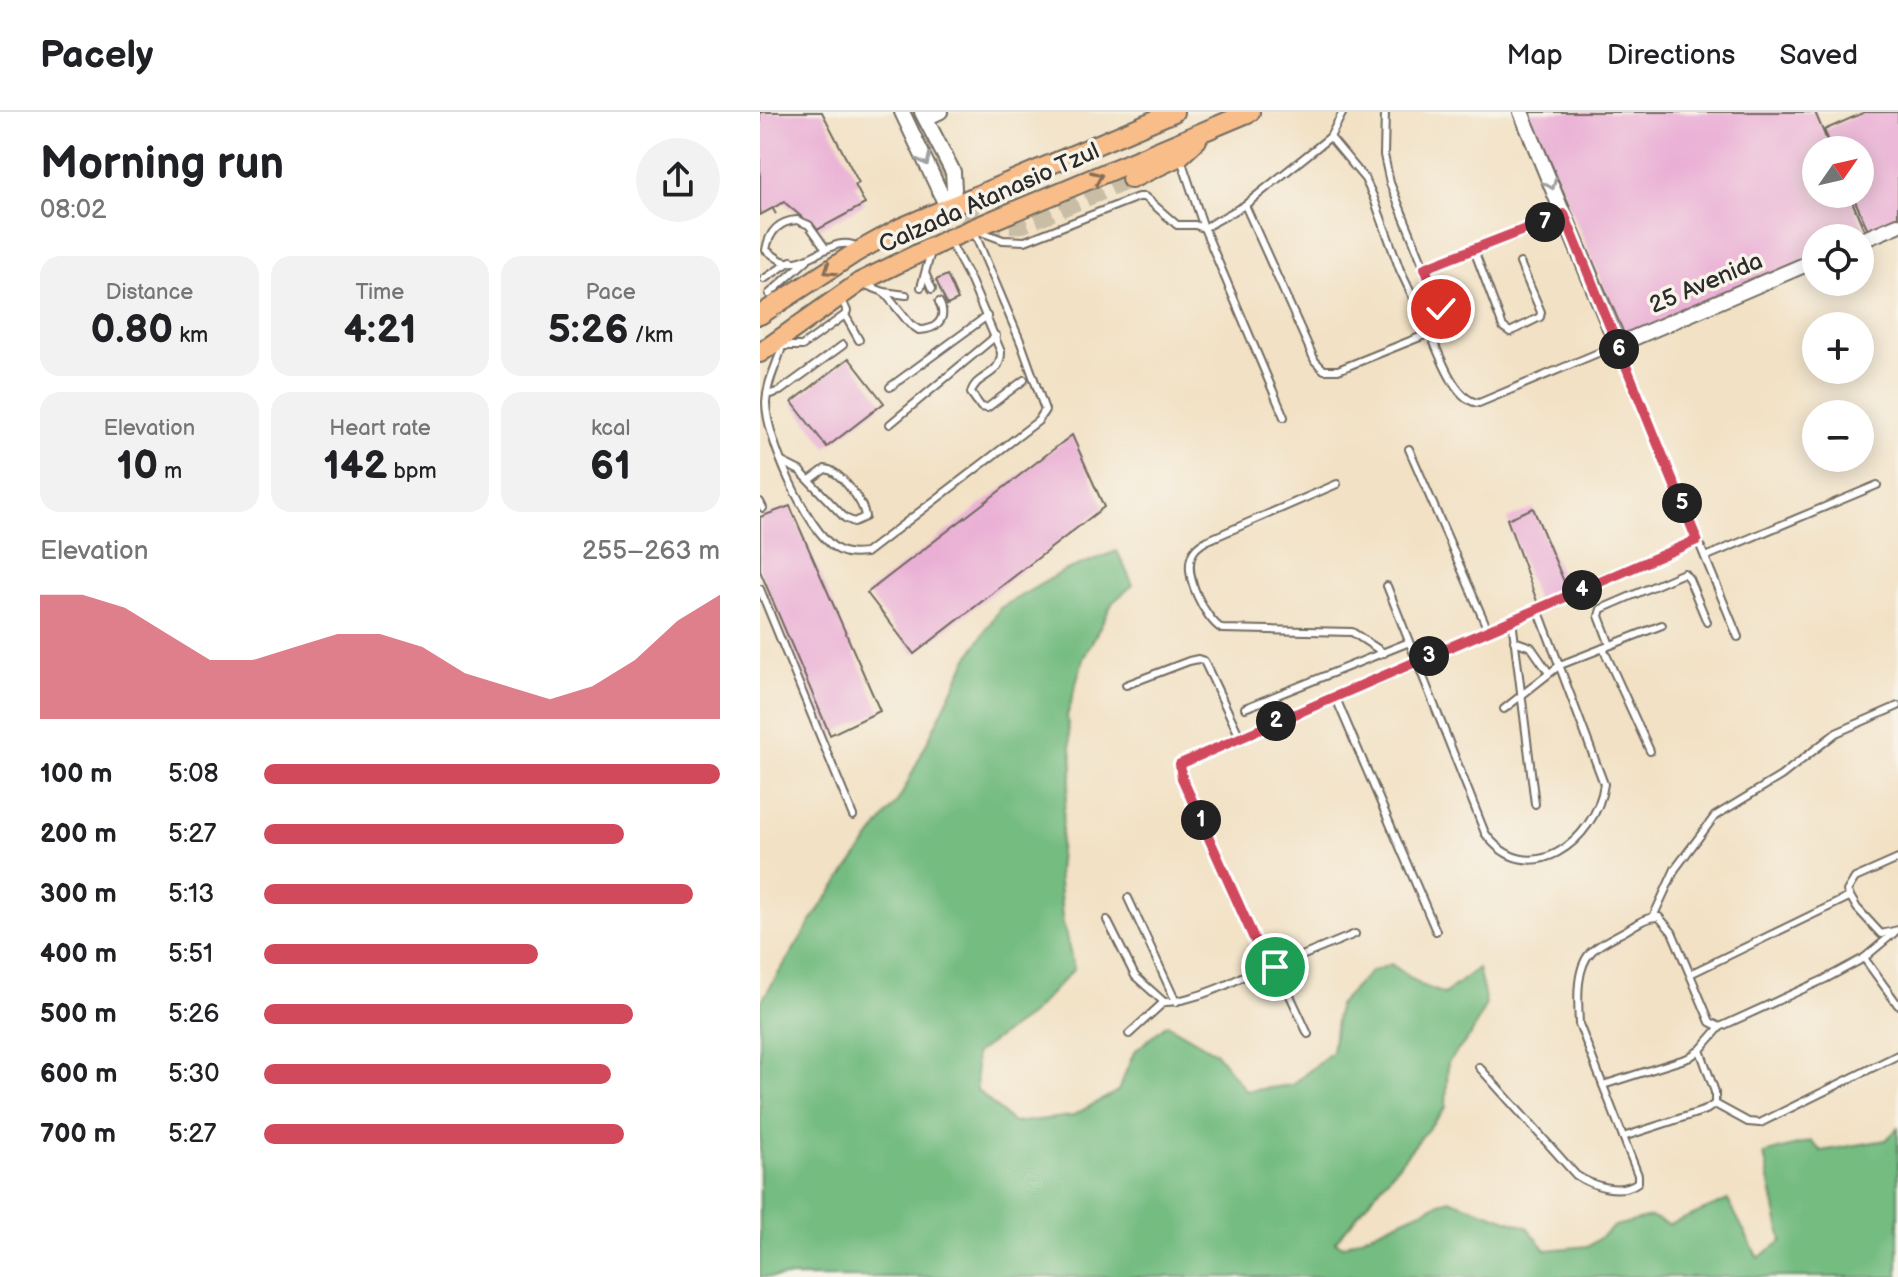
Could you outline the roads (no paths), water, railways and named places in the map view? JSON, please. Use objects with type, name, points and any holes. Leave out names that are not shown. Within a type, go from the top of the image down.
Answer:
[{"type":"main road","name":"Calzada Atanasio Tzul","points":[[760,314],[900,228],[1174,112]]},
{"type":"main road","name":"Calzada Atanasio Tzul","points":[[760,353],[784,340],[860,282],[940,243],[1250,112]]},
{"type":"main road","points":[[1131,179],[1180,156],[1208,130]]},
{"type":"street","points":[[902,112],[948,209]]},
{"type":"street","points":[[941,112],[924,115],[953,172],[954,189],[948,209]]},
{"type":"street","points":[[1521,112],[1617,345]]},
{"type":"street","points":[[1874,235],[1898,225]]},
{"type":"street","name":"25 Avenida","points":[[1617,345],[1802,266]]},
{"type":"lane","points":[[973,229],[1003,240],[1025,241],[1138,197],[1145,197],[1177,225],[1204,228],[1245,205],[1330,137],[1343,112]]},
{"type":"lane","points":[[1385,112],[1384,155],[1390,183],[1441,309]]},
{"type":"lane","name":"25 Avenida","points":[[1330,137],[1365,179],[1400,270],[1449,372],[1467,400],[1479,403],[1617,345]]},
{"type":"lane","points":[[1180,156],[1204,228],[1284,417]]},
{"type":"lane","points":[[1245,205],[1315,361],[1324,370],[1338,370],[1430,333]]},
{"type":"lane","points":[[1425,268],[1564,214]]},
{"type":"lane","points":[[810,258],[783,261],[766,250],[776,227],[797,220],[809,225],[826,249]]},
{"type":"lane","points":[[845,315],[802,346],[784,340],[769,378],[766,404],[773,443],[804,512],[825,540],[851,555],[866,553],[1038,421],[1045,410],[973,229]]},
{"type":"lane","points":[[769,294],[810,258],[826,249],[852,243],[861,250]]},
{"type":"lane","points":[[921,287],[940,243]]},
{"type":"lane","points":[[940,243],[987,316],[1001,352],[1001,363],[974,386],[971,393],[981,407],[987,408],[1024,380]]},
{"type":"lane","points":[[1474,250],[1503,327],[1510,332],[1540,317],[1541,312],[1520,263]]},
{"type":"lane","points":[[764,279],[791,261]]},
{"type":"lane","points":[[926,275],[932,289]]},
{"type":"lane","points":[[860,282],[884,292],[906,295]]},
{"type":"lane","points":[[884,292],[910,324],[919,330],[940,322],[943,312],[939,302]]},
{"type":"lane","points":[[840,295],[846,307],[845,315],[859,340]]},
{"type":"lane","points":[[890,387],[987,316]]},
{"type":"lane","points":[[890,424],[996,336]]},
{"type":"lane","points":[[767,395],[780,391],[843,345]]},
{"type":"lane","points":[[1617,345],[1738,637]]},
{"type":"lane","points":[[1409,449],[1488,630]]},
{"type":"lane","points":[[782,462],[800,471],[845,518],[854,522],[865,517],[859,502],[834,471],[825,469],[810,480]]},
{"type":"lane","points":[[1337,484],[1206,541],[1192,555],[1190,568],[1195,589],[1210,620],[1222,629],[1352,632],[1384,653]]},
{"type":"lane","points":[[1705,557],[1877,485]]},
{"type":"lane","points":[[1107,920],[1135,976],[1164,1002],[1176,1002],[1211,990],[1252,971],[1261,960],[1260,952],[1179,767],[1183,761],[1697,540]]},
{"type":"lane","points":[[1650,751],[1606,646],[1599,616],[1601,609],[1684,573],[1707,622]]},
{"type":"lane","points":[[1387,586],[1407,643],[1485,833],[1504,853],[1532,860],[1554,855],[1579,837],[1594,818],[1602,800],[1604,784],[1538,609]]},
{"type":"lane","points":[[760,589],[853,816]]},
{"type":"lane","points":[[1512,620],[1535,804]]},
{"type":"lane","points":[[1504,709],[1560,665],[1662,625]]},
{"type":"lane","points":[[1514,641],[1531,647],[1549,673]]},
{"type":"lane","points":[[1245,708],[1407,643]]},
{"type":"lane","points":[[1126,685],[1189,661],[1204,661],[1240,737]]},
{"type":"lane","points":[[1335,696],[1436,931]]},
{"type":"lane","points":[[1479,1067],[1576,1175],[1589,1183],[1624,1189],[1638,1182],[1638,1175],[1579,1024],[1578,999],[1585,959],[1595,948],[1653,917],[1675,869],[1715,816],[1781,776],[1836,733],[1898,706]]},
{"type":"lane","points":[[1896,932],[1881,934],[1849,897],[1849,884],[1855,878],[1898,859]]},
{"type":"lane","points":[[1690,974],[1849,897]]},
{"type":"lane","points":[[1128,898],[1176,1002]]},
{"type":"lane","points":[[1653,917],[1664,921],[1672,932],[1710,1022],[1720,1027]]},
{"type":"lane","points":[[1603,1085],[1688,1058],[1700,1050],[1720,1027],[1812,986],[1864,958],[1896,932]]},
{"type":"lane","points":[[1275,967],[1355,934]]},
{"type":"lane","points":[[1260,952],[1275,967],[1308,1034]]},
{"type":"lane","points":[[1864,958],[1898,1005]]},
{"type":"lane","points":[[1129,1034],[1164,1002]]},
{"type":"lane","points":[[1700,1050],[1715,1092],[1715,1104]]},
{"type":"lane","points":[[1715,1104],[1748,1122],[1760,1123],[1898,1055]]},
{"type":"lane","points":[[1623,1137],[1706,1110],[1715,1104]]},
{"type":"tunnel","points":[[911,112],[944,181],[962,210],[978,221],[1000,225],[1023,224],[1131,179]]}]
